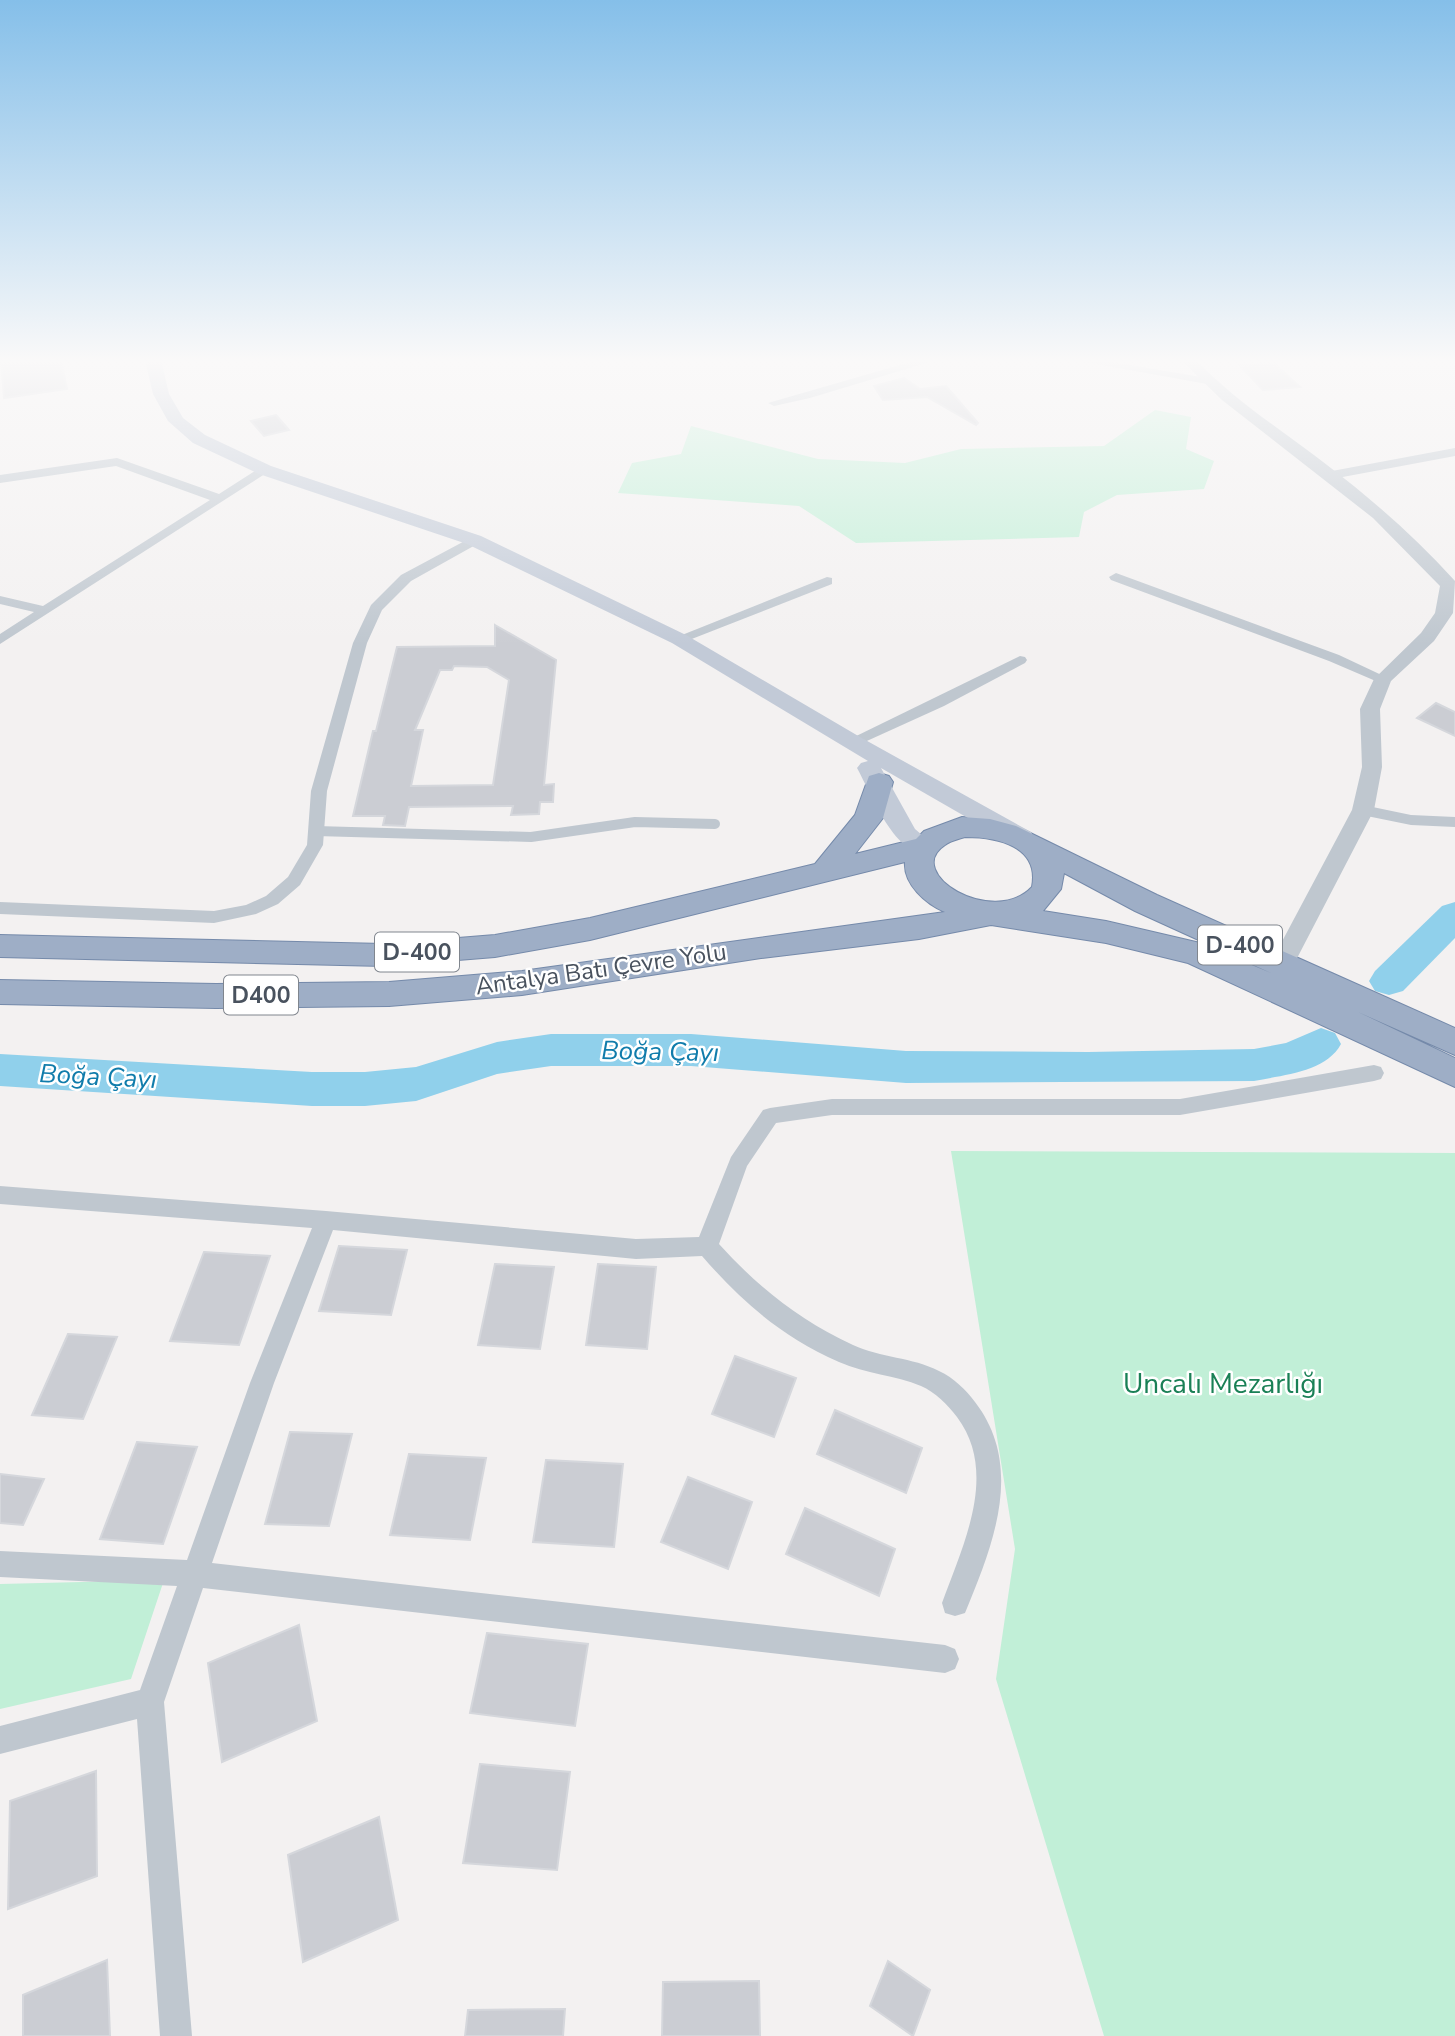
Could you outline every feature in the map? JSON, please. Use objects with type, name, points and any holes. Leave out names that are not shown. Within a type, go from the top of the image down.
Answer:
[{"type":"highway","points":[[825,871],[869,818],[879,782]]},
{"type":"highway","name":"D-400","points":[[0,946],[384,955],[495,946],[590,929],[924,847],[935,837],[948,831],[976,826],[1010,833],[1146,903],[1455,1042]]},
{"type":"highway","points":[[924,847],[918,863],[920,875],[935,894],[959,908],[991,914],[1025,908],[1044,892],[1049,876],[1048,867],[1040,853],[1028,842]]},
{"type":"highway","name":"Antalya Batı Çevre Yolu","points":[[0,992],[216,996],[389,994],[522,983],[761,947],[919,928],[991,914],[1080,927],[1196,953],[1290,994],[1455,1073]]},
{"type":"main road","points":[[233,455],[265,470],[474,540],[679,639],[1028,842]]},
{"type":"main road","points":[[852,742],[879,782],[906,834],[924,847]]},
{"type":"street","points":[[1282,964],[1363,810],[1372,767],[1370,709],[1382,679],[1428,637],[1444,613],[1453,585],[1389,522],[1305,455]]},
{"type":"street","points":[[1332,475],[1439,455]]},
{"type":"street","points":[[0,479],[117,462],[220,499]]},
{"type":"street","points":[[0,640],[265,470]]},
{"type":"street","points":[[0,908],[214,917],[250,910],[272,900],[294,881],[315,845],[319,790],[360,643],[376,608],[405,578],[474,540]]},
{"type":"street","points":[[1116,577],[1334,658],[1382,679]]},
{"type":"street","points":[[679,639],[827,582]]},
{"type":"street","points":[[0,600],[45,611]]},
{"type":"street","points":[[852,742],[939,703],[1020,660]]},
{"type":"street","points":[[1363,810],[1411,820],[1455,822]]},
{"type":"street","points":[[707,1246],[738,1163],[770,1116],[832,1107],[1180,1107],[1374,1073]]},
{"type":"street","points":[[0,1195],[326,1220],[636,1249],[707,1246],[750,1292],[797,1326],[848,1354],[928,1377],[956,1398],[973,1417],[986,1446],[991,1492],[987,1514],[955,1603]]},
{"type":"street","points":[[176,2036],[150,1702],[262,1383],[326,1220]]},
{"type":"street","points":[[0,1564],[193,1574],[945,1660]]},
{"type":"street","points":[[0,1740],[150,1702]]},
{"type":"lane","points":[[316,831],[531,837],[635,822],[715,824]]},
{"type":"green space","points":[[675,455],[803,455],[818,459],[905,463],[937,455],[1200,455],[1214,461],[1204,489],[1117,495],[1084,512],[1079,537],[856,543],[799,506],[618,493],[632,463]]},
{"type":"green space","name":"Uncalı Mezarlığı","points":[[951,1151],[1455,1153],[1455,2036],[1104,2036],[996,1679],[1015,1549]]},
{"type":"green space","points":[[164,1580],[131,1679],[0,1709],[0,1584]]},
{"type":"building","points":[[495,625],[556,660],[544,785],[554,784],[553,802],[540,802],[539,814],[511,815],[513,806],[409,807],[405,826],[383,825],[385,816],[353,816],[397,647],[495,646]],"holes":[[[454,666],[487,667],[509,680],[493,785],[411,786],[423,730],[415,730],[440,670],[452,670]]]},
{"type":"building","points":[[1436,703],[1455,712],[1455,736],[1417,718]]},
{"type":"building","points":[[339,1246],[407,1250],[391,1315],[319,1311]]},
{"type":"building","points":[[204,1252],[270,1256],[239,1345],[170,1341]]},
{"type":"building","points":[[495,1264],[554,1267],[540,1349],[478,1345]]},
{"type":"building","points":[[598,1264],[656,1267],[647,1349],[586,1345]]},
{"type":"building","points":[[68,1334],[117,1337],[83,1419],[32,1415]]},
{"type":"building","points":[[735,1356],[796,1378],[774,1437],[712,1414]]},
{"type":"building","points":[[835,1410],[922,1448],[906,1493],[817,1454]]},
{"type":"building","points":[[290,1432],[352,1434],[329,1526],[265,1524]]},
{"type":"building","points":[[137,1442],[197,1447],[163,1544],[100,1539]]},
{"type":"building","points":[[409,1454],[486,1458],[470,1540],[390,1535]]},
{"type":"building","points":[[546,1460],[623,1464],[614,1547],[533,1542]]},
{"type":"building","points":[[0,1474],[44,1479],[23,1525],[0,1523]]},
{"type":"building","points":[[688,1477],[752,1502],[728,1569],[661,1542]]},
{"type":"building","points":[[805,1508],[895,1549],[879,1596],[786,1554]]},
{"type":"building","points":[[299,1625],[317,1721],[222,1762],[208,1663]]},
{"type":"building","points":[[487,1633],[588,1644],[575,1726],[470,1713]]},
{"type":"building","points":[[480,1764],[570,1772],[557,1870],[463,1863]]},
{"type":"building","points":[[96,1771],[97,1876],[8,1909],[10,1801]]},
{"type":"building","points":[[379,1817],[398,1920],[303,1962],[288,1855]]},
{"type":"building","points":[[107,1960],[110,2036],[23,2036],[23,1995]]},
{"type":"building","points":[[888,1961],[930,1990],[913,2036],[870,2006]]},
{"type":"building","points":[[759,1981],[760,2036],[662,2036],[663,1982]]},
{"type":"building","points":[[565,2009],[563,2036],[465,2036],[468,2010]]},
{"type":"waterway","name":"Boğa Çayı","points":[[1389,981],[1455,915]]},
{"type":"waterway","name":"Boğa Çayı","points":[[0,1070],[312,1089],[365,1089],[416,1084],[497,1058],[551,1050],[691,1050],[906,1067],[1088,1068],[1254,1065],[1294,1057],[1321,1044]]}]
